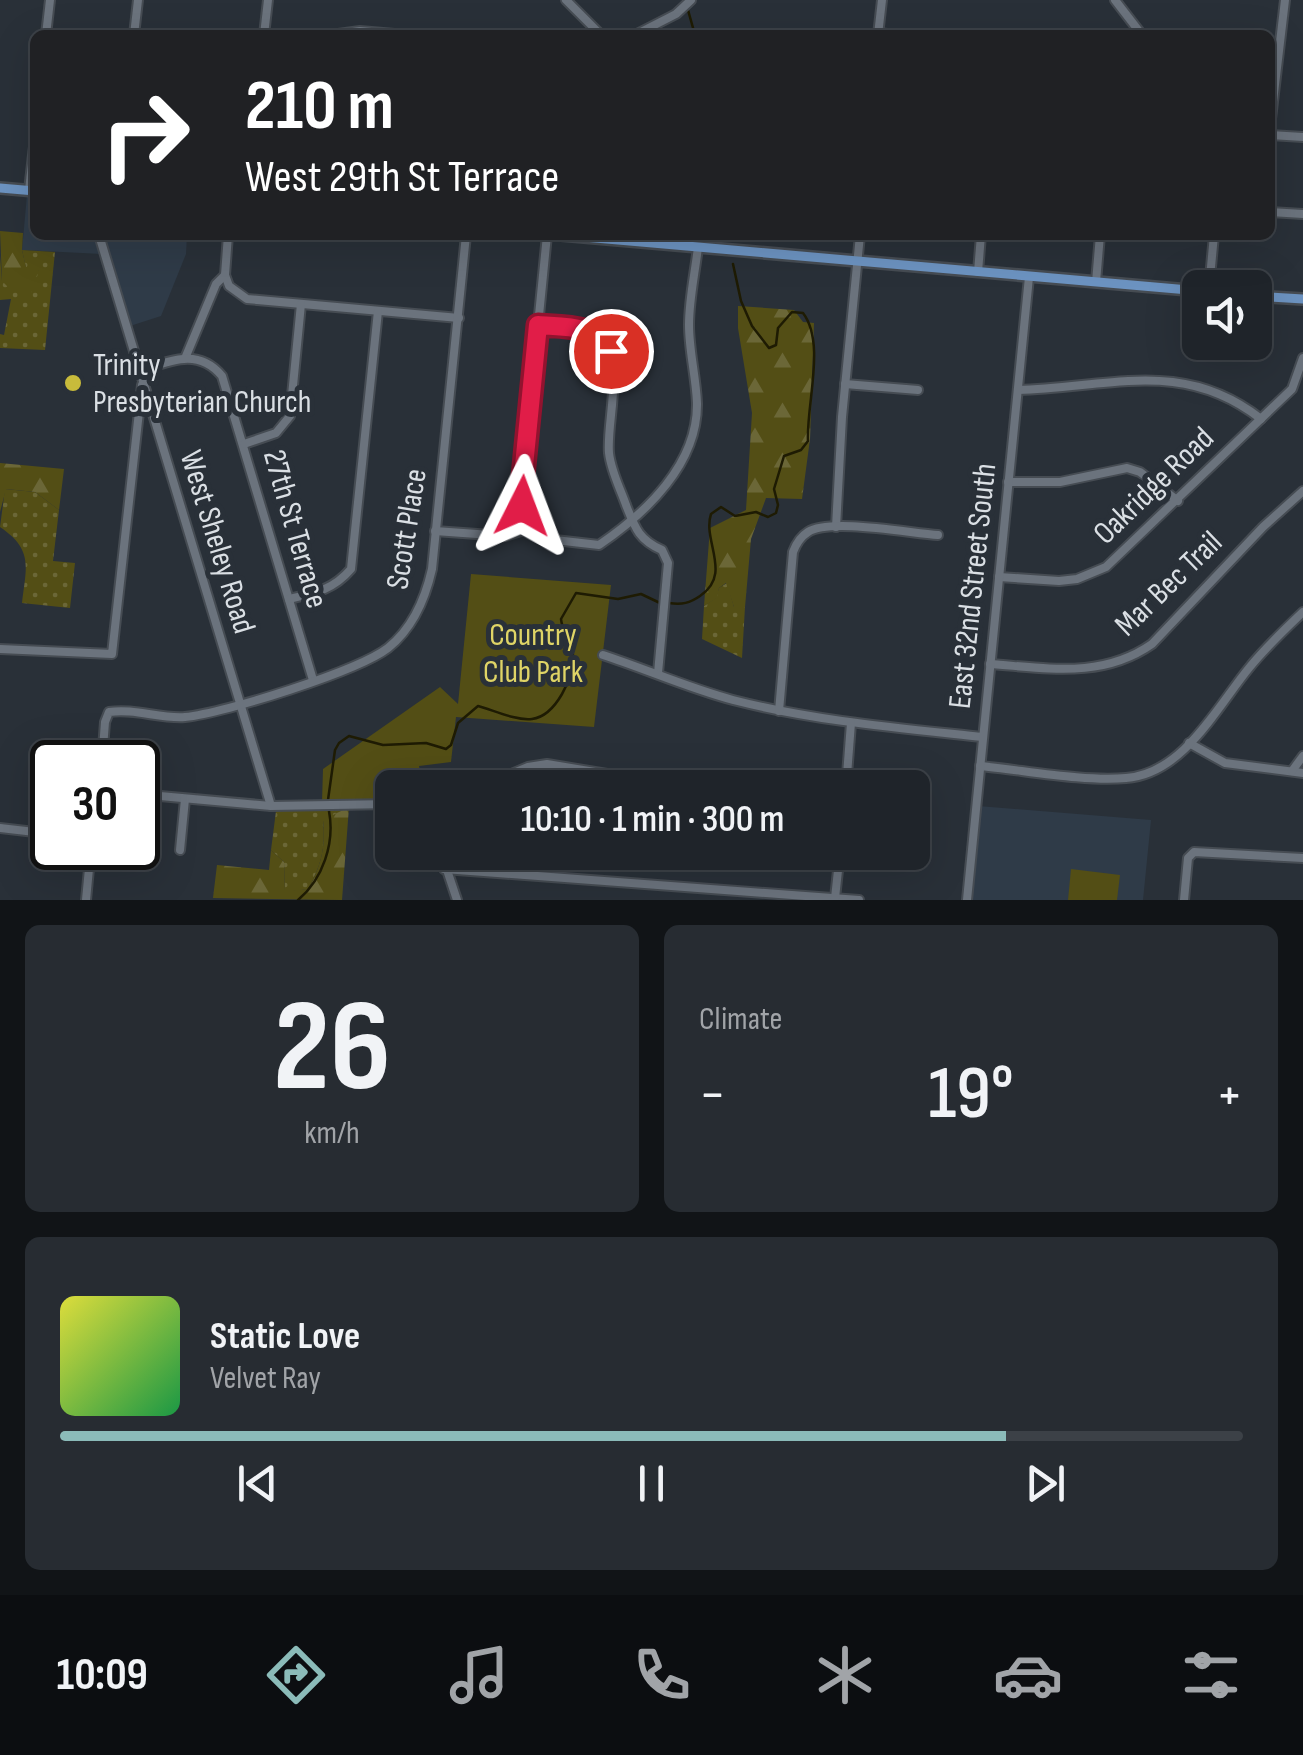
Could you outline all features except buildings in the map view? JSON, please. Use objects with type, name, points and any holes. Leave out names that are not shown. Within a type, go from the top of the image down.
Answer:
[{"type":"main road","points":[[0,188],[30,190]]},
{"type":"main road","points":[[658,240],[698,247],[1182,289]]},
{"type":"main road","points":[[1272,297],[1303,299]]},
{"type":"street","points":[[47,30],[50,0]]},
{"type":"street","points":[[135,30],[138,0]]},
{"type":"street","points":[[265,30],[268,0]]},
{"type":"street","points":[[645,30],[691,0]]},
{"type":"street","points":[[878,30],[882,0]]},
{"type":"street","points":[[1115,0],[1138,30]]},
{"type":"street","points":[[1275,87],[1285,0]]},
{"type":"street","points":[[568,1],[596,30]]},
{"type":"street","points":[[1275,132],[1303,137]]},
{"type":"street","points":[[1275,212],[1303,214]]},
{"type":"street","name":"West Sheley Road","points":[[100,240],[271,806]]},
{"type":"street","points":[[228,240],[225,275],[230,286],[247,299],[458,318]]},
{"type":"street","name":"Scott Place","points":[[104,740],[109,712],[122,710],[182,718],[240,704],[368,661],[404,631],[427,590],[466,240]]},
{"type":"street","points":[[546,240],[521,496],[534,526],[550,538],[599,545],[669,482],[694,434],[696,399],[689,321],[698,247]]},
{"type":"street","points":[[836,527],[860,240]]},
{"type":"street","points":[[978,272],[981,240]]},
{"type":"street","points":[[1096,282],[1100,240]]},
{"type":"street","points":[[1211,270],[1214,240]]},
{"type":"street","points":[[0,650],[110,656],[141,376],[186,356],[216,284],[225,275]]},
{"type":"street","name":"East 32nd Street South","points":[[966,900],[1029,276]]},
{"type":"street","points":[[244,444],[276,433],[290,416],[301,304]]},
{"type":"street","points":[[289,600],[326,590],[351,569],[378,311]]},
{"type":"street","points":[[538,325],[588,330],[611,351],[614,365],[609,454],[631,519],[650,547],[662,550],[668,563],[658,672]]},
{"type":"street","name":"27th St Terrace","points":[[186,356],[208,363],[222,376],[313,680]]},
{"type":"street","name":"Oakridge Road","points":[[999,577],[1059,581],[1094,574],[1117,560],[1292,389],[1303,358]]},
{"type":"street","points":[[1018,390],[1126,379],[1180,381],[1222,393],[1261,419]]},
{"type":"street","points":[[846,384],[918,390]]},
{"type":"street","points":[[1292,389],[1303,394]]},
{"type":"street","points":[[1008,482],[1060,482],[1127,468],[1140,472],[1178,501]]},
{"type":"street","name":"Mar Bec Trail","points":[[990,664],[1088,670],[1140,652],[1303,491]]},
{"type":"street","points":[[435,531],[505,536],[534,526]]},
{"type":"street","points":[[779,710],[793,552],[808,532],[836,527],[938,535]]},
{"type":"street","points":[[980,766],[1128,778],[1160,768],[1189,744],[1250,666],[1303,612]]},
{"type":"street","points":[[602,655],[658,672],[701,691],[779,710],[851,723],[983,737]]},
{"type":"street","points":[[847,770],[851,723]]},
{"type":"street","points":[[1189,744],[1225,763],[1303,772]]},
{"type":"street","points":[[1292,771],[1303,756]]},
{"type":"street","points":[[521,770],[548,764],[584,770]]},
{"type":"street","points":[[160,796],[271,806],[375,804]]},
{"type":"street","points":[[180,850],[185,799]]},
{"type":"street","points":[[0,828],[30,831]]},
{"type":"street","points":[[1184,900],[1188,858],[1194,852],[1303,858]]},
{"type":"street","points":[[86,900],[89,870]]},
{"type":"street","points":[[445,870],[457,900]]},
{"type":"street","points":[[470,870],[859,900]]},
{"type":"street","points":[[836,898],[838,870]]},
{"type":"shaded area","points":[[30,195],[30,240],[98,240],[102,254],[22,250]]},
{"type":"shaded area","points":[[104,240],[187,240],[186,254],[161,316],[130,326]]},
{"type":"shaded area","points":[[978,806],[1151,820],[1143,900],[969,900]]},
{"type":"green space","points":[[0,231],[23,233],[26,267],[39,269],[31,293],[11,290],[2,281]]},
{"type":"green space","points":[[22,250],[55,252],[45,350],[0,348],[0,334],[4,335],[11,299],[0,300],[0,255],[2,281],[39,270],[26,268]]},
{"type":"green space","points":[[738,306],[794,310],[803,322],[814,323],[810,439],[802,499],[766,498],[751,539],[745,607],[734,607],[726,583],[719,588],[717,598],[704,606],[710,528],[746,510],[752,413]]},
{"type":"green space","points":[[0,463],[64,469],[59,510],[35,492],[6,489],[0,512]]},
{"type":"green space","points":[[5,489],[35,492],[59,510],[53,561],[75,563],[70,608],[22,603],[26,569],[23,552],[0,527]]},
{"type":"green space","name":"Country Club Park","points":[[471,574],[611,585],[594,727],[456,717],[451,762],[419,766],[420,770],[375,770],[375,800],[322,802],[323,769],[440,687],[458,704]]},
{"type":"green space","points":[[727,583],[734,607],[745,607],[742,658],[702,639],[704,606]]},
{"type":"green space","points":[[349,807],[323,821],[322,856],[308,889],[285,892],[284,862],[271,850],[276,811]]},
{"type":"green space","points":[[349,807],[342,900],[213,898],[217,865],[269,870],[271,850],[284,862],[285,891],[308,889],[322,856],[323,820]]},
{"type":"green space","points":[[1071,869],[1120,875],[1117,900],[1068,900]]},
{"type":"waterway","points":[[688,10],[694,30]]},
{"type":"waterway","points":[[669,603],[689,602],[710,587],[716,568],[711,514],[721,507],[735,516],[756,512],[768,517],[776,513],[774,489],[784,456],[801,450],[808,441],[814,357],[810,326],[803,313],[792,312],[778,328],[776,345],[769,348],[752,326],[741,301],[733,264]]},
{"type":"waterway","points":[[328,800],[335,750],[349,736],[383,745],[426,743],[446,749],[458,723],[478,706],[526,719],[549,711],[562,694],[573,665],[573,650],[561,619],[576,593],[618,599],[641,594],[660,603]]},
{"type":"waterway","points":[[298,900],[314,882],[325,860],[329,811]]},
{"type":"place","name":"Trinity Presbyterian Church","points":[[73,383]]},
{"type":"route","points":[[522,506],[538,325],[588,330],[611,351]]}]
